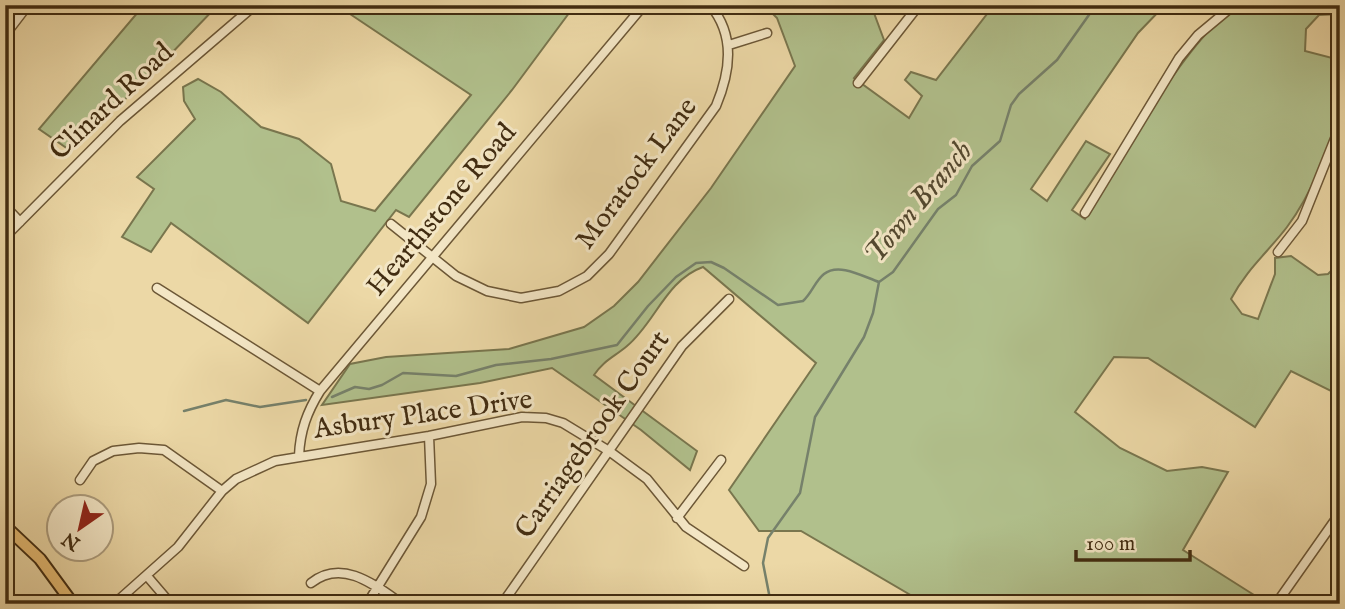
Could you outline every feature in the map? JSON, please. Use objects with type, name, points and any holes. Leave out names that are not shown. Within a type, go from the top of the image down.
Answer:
[{"type":"main road","points":[[5,526],[40,559],[74,604]]},
{"type":"street","points":[[5,35],[28,5]]},
{"type":"street","name":"Clinard Road","points":[[5,237],[140,103],[255,5]]},
{"type":"street","name":"Hearthstone Road","points":[[299,456],[300,438],[308,410],[320,391],[644,5]]},
{"type":"street","name":"Moratock Lane","points":[[391,224],[456,276],[487,291],[521,298],[559,291],[587,276],[609,254],[716,106],[727,81],[729,45],[710,5]]},
{"type":"street","points":[[858,83],[919,5]]},
{"type":"street","points":[[1085,213],[1180,58],[1198,35],[1234,5]]},
{"type":"street","points":[[729,45],[767,33]]},
{"type":"street","points":[[1278,252],[1303,221],[1340,126]]},
{"type":"street","points":[[5,206],[20,222]]},
{"type":"street","points":[[157,288],[320,391]]},
{"type":"street","name":"Carriagebrook Court","points":[[502,604],[682,346],[729,299]]},
{"type":"street","name":"Asbury Place Drive","points":[[114,604],[178,547],[222,491],[236,479],[275,461],[429,436],[522,417],[546,418],[563,423],[609,451],[647,480],[677,519],[744,566]]},
{"type":"street","points":[[367,604],[421,517],[431,484],[429,436]]},
{"type":"street","points":[[80,480],[93,461],[113,451],[164,450],[222,491]]},
{"type":"street","points":[[677,519],[721,460]]},
{"type":"street","points":[[1276,604],[1340,513]]},
{"type":"street","points":[[311,583],[320,576],[339,573],[361,577],[402,604]]},
{"type":"street","points":[[147,576],[171,604]]},
{"type":"green space","points":[[1251,4],[1340,5],[1340,14],[1319,15],[1306,29],[1305,51],[1340,60],[1340,103],[1327,150],[1295,215],[1243,279],[1231,299],[1242,314],[1258,319],[1275,274],[1275,258],[1291,256],[1318,275],[1328,274],[1340,262],[1339,395],[1291,371],[1255,427],[1148,358],[1114,357],[1075,412],[1120,448],[1167,471],[1202,467],[1228,472],[1183,550],[1262,600],[1260,604],[926,604],[801,531],[759,531],[729,490],[816,363],[703,267],[679,282],[637,337],[594,375],[697,451],[690,470],[641,430],[552,368],[480,383],[322,405],[350,364],[386,357],[509,349],[584,327],[614,306],[638,282],[711,188],[795,66],[777,18],[764,5],[871,5],[884,40],[854,78],[909,118],[922,96],[905,80],[911,72],[936,80],[994,5],[1165,5],[1138,33],[1031,189],[1047,201],[1086,141],[1110,154],[1072,210],[1085,219],[1156,100],[1202,38],[1224,16],[1243,5]]},
{"type":"green space","points":[[144,5],[218,5],[139,87],[68,149],[39,129]]},
{"type":"green space","points":[[351,5],[575,5],[512,90],[409,217],[396,210],[308,323],[171,223],[151,252],[122,237],[154,189],[137,177],[195,119],[184,101],[183,87],[198,79],[221,92],[261,127],[299,139],[331,164],[341,201],[375,211],[471,95],[347,12]]},
{"type":"green space","points":[[1340,241],[1340,262],[1336,248]]},
{"type":"waterway","name":"Town Branch","points":[[771,604],[763,563],[768,538],[800,493],[815,417],[864,337],[873,313],[879,282],[893,272],[938,209],[956,195],[972,166],[1000,141],[1011,105],[1019,94],[1057,60],[1096,5]]},
{"type":"waterway","points":[[332,397],[355,387],[369,389],[382,385],[403,373],[456,376],[496,365],[551,359],[617,345],[648,306],[676,277],[696,263],[711,262],[724,268],[778,305],[803,301],[824,274],[837,269],[879,282]]},
{"type":"waterway","points":[[184,411],[226,400],[260,407],[306,400]]}]
